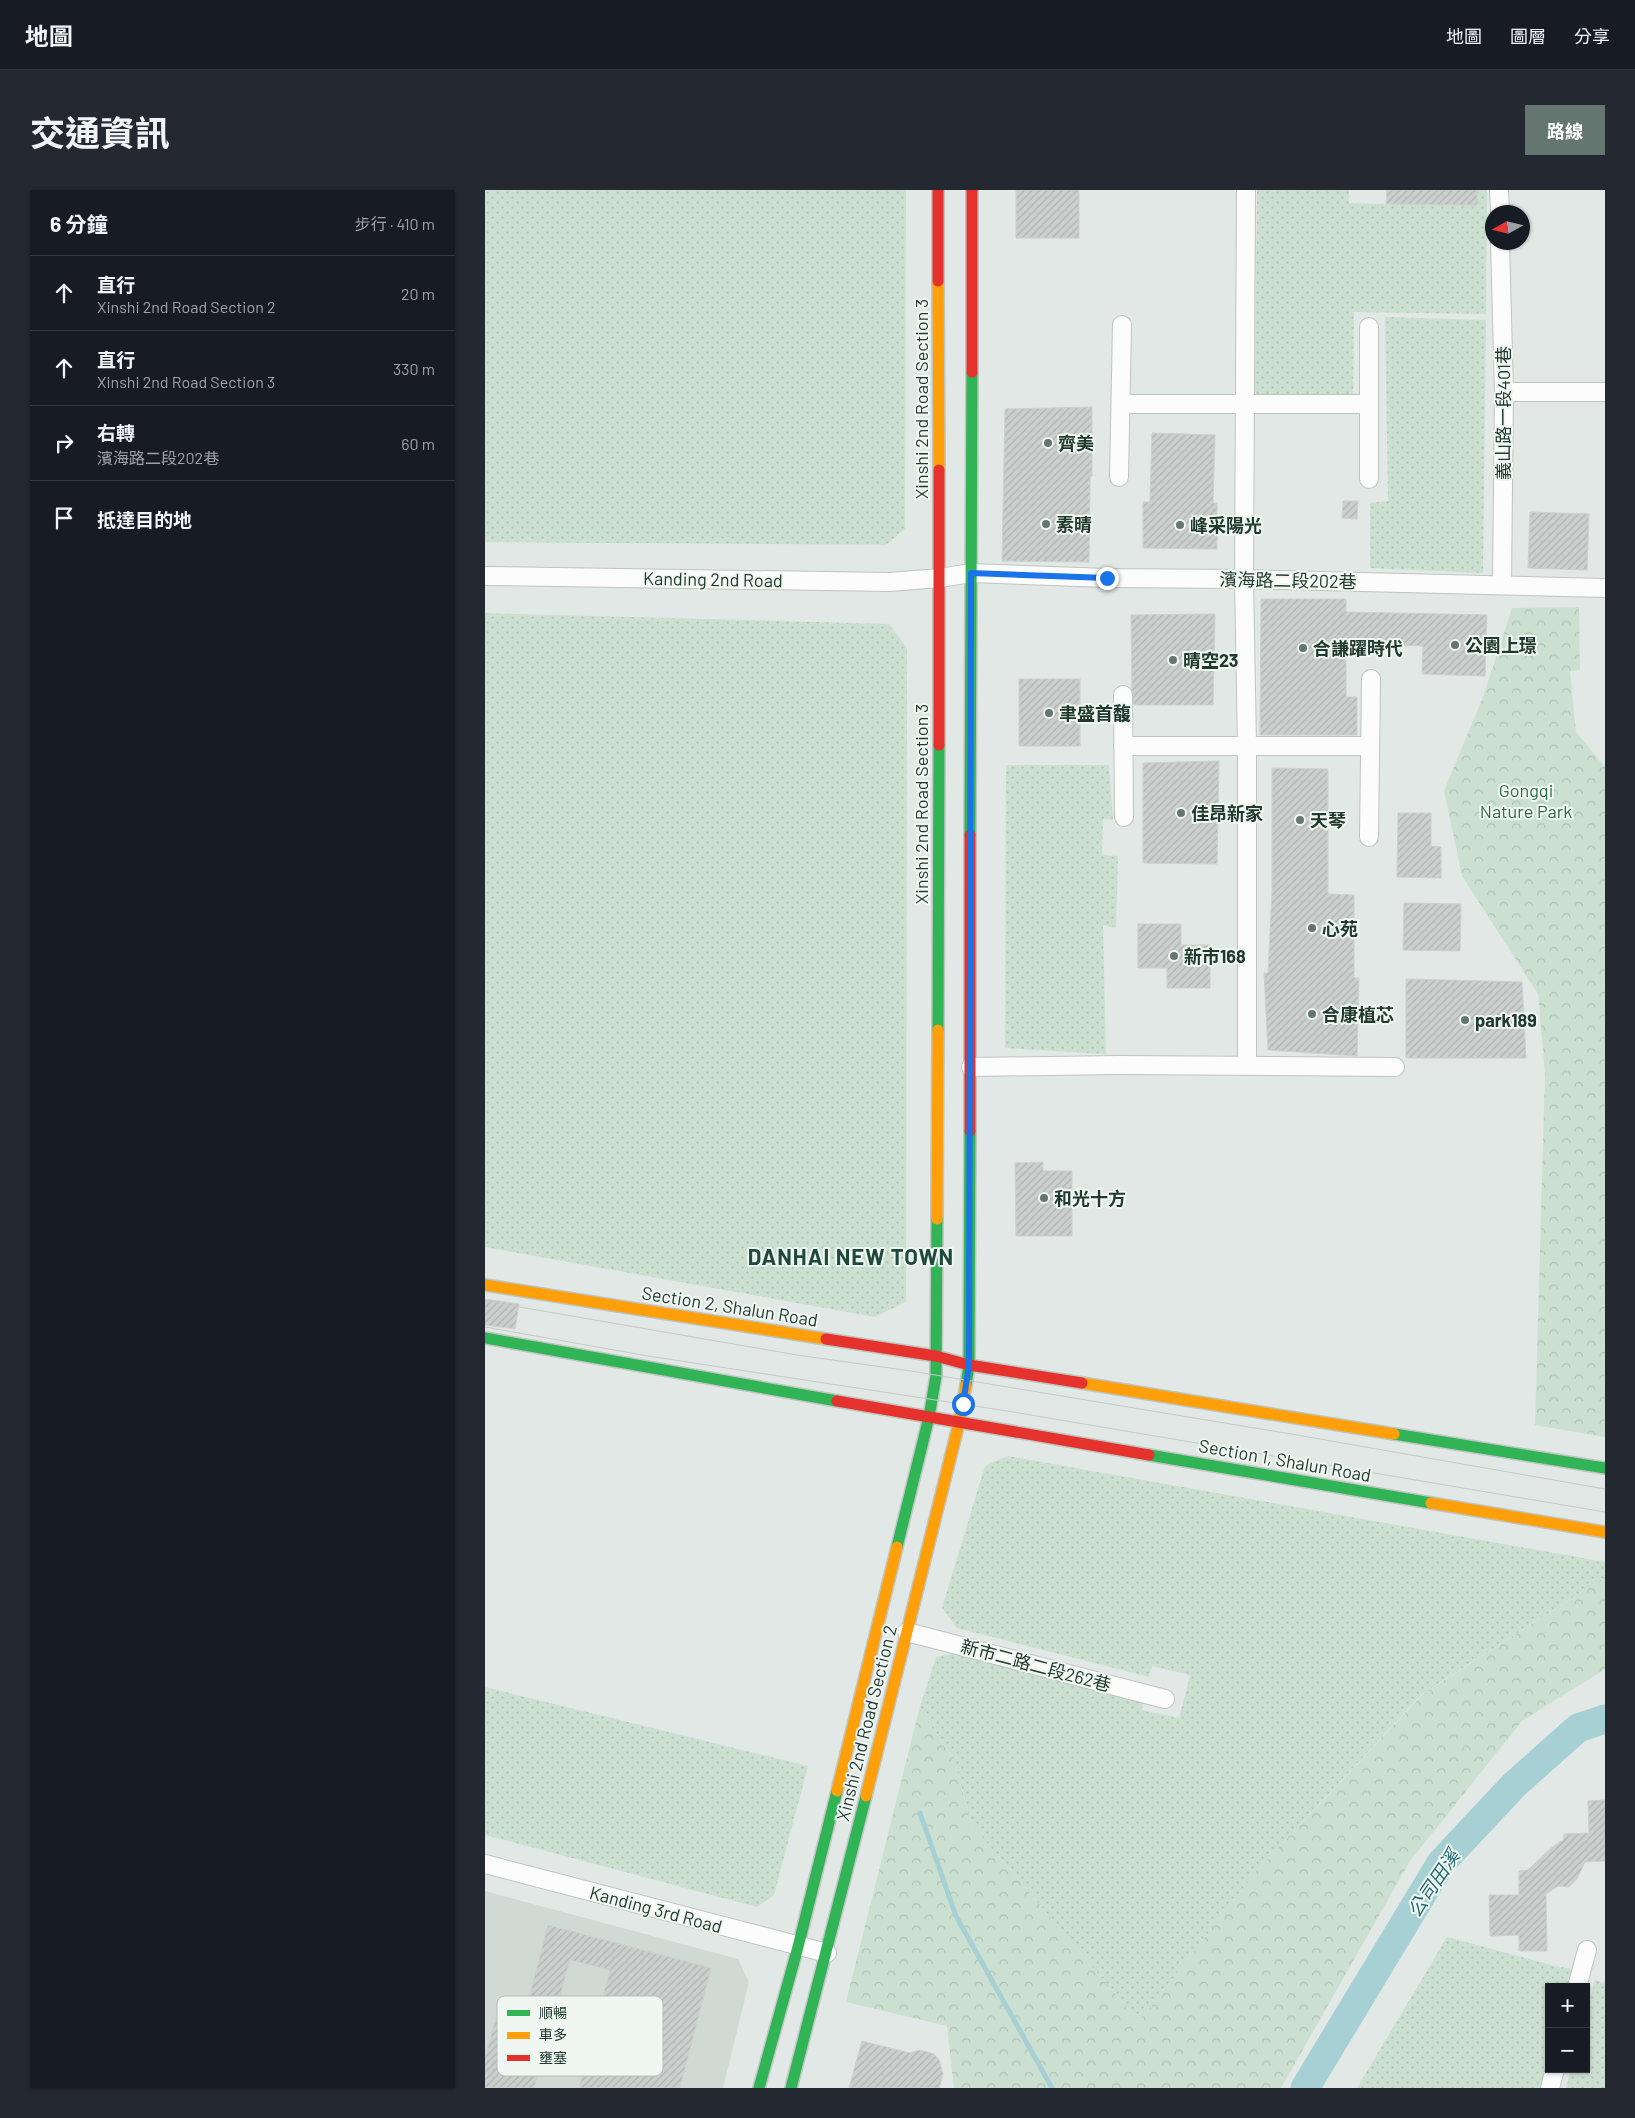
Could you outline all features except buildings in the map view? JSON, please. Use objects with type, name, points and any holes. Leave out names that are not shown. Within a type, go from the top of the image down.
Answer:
[{"type":"street","name":"Xinshi 2nd Road Section 3","points":[[929,1417],[936,1376],[937,1356],[940,578],[938,190]]},
{"type":"street","points":[[972,190],[969,1365],[1605,1468]]},
{"type":"street","points":[[1245,190],[1246,405],[1244,579],[1247,746],[1247,1065]]},
{"type":"street","points":[[1499,190],[1500,205]]},
{"type":"street","name":"義山路一段401巷","points":[[1500,250],[1504,392],[1502,584]]},
{"type":"street","points":[[1119,477],[1122,325]]},
{"type":"street","points":[[1369,327],[1369,479]]},
{"type":"street","points":[[1504,392],[1605,392]]},
{"type":"street","points":[[1121,404],[1369,404]]},
{"type":"street","name":"濱海路二段202巷","points":[[940,578],[971,573],[1107,578],[1502,584],[1605,588]]},
{"type":"street","name":"Kanding 2nd Road","points":[[485,576],[889,582],[940,578]]},
{"type":"street","points":[[1369,837],[1371,678]]},
{"type":"street","points":[[1123,695],[1124,817]]},
{"type":"street","points":[[1123,746],[1370,746]]},
{"type":"street","points":[[971,1067],[1395,1066]]},
{"type":"street","name":"Section 2, Shalun Road","points":[[485,1285],[937,1356],[969,1365]]},
{"type":"street","points":[[485,1338],[959,1423]]},
{"type":"street","name":"Xinshi 2nd Road Section 2","points":[[791,2088],[827,1953],[959,1423],[969,1365]]},
{"type":"street","name":"Xinshi 2nd Road Section 2","points":[[759,2088],[798,1947],[929,1417]]},
{"type":"street","name":"Section 1, Shalun Road","points":[[959,1423],[1605,1532]]},
{"type":"street","name":"新市二路二段262巷","points":[[907,1632],[1165,1699]]},
{"type":"street","name":"Kanding 3rd Road","points":[[485,1864],[827,1953]]},
{"type":"street","points":[[1578,1983],[1587,1950]]},
{"type":"street","points":[[1550,2088],[1554,2073]]},
{"type":"shaded area","points":[[485,1891],[738,1959],[749,1982],[723,2088],[485,2088]]},
{"type":"green space","points":[[485,190],[906,190],[905,529],[886,545],[485,542]]},
{"type":"green space","points":[[1257,190],[1349,190],[1349,203],[1386,204],[1387,190],[1487,190],[1487,205],[1485,205],[1486,314],[1354,312],[1353,398],[1255,397]]},
{"type":"green space","points":[[1385,317],[1486,320],[1483,573],[1370,568],[1370,503],[1388,501]]},
{"type":"green space","name":"Gongqi Nature Park","points":[[1579,607],[1580,670],[1570,671],[1576,732],[1605,767],[1605,1437],[1535,1425],[1545,1073],[1538,994],[1462,876],[1444,791],[1483,697],[1512,608]]},
{"type":"green space","points":[[485,613],[889,624],[907,648],[906,1302],[875,1317],[485,1247]]},
{"type":"green space","points":[[1006,765],[1109,765],[1113,820],[1103,819],[1102,855],[1118,856],[1116,928],[1103,925],[1106,1054],[1005,1048]]},
{"type":"green space","points":[[1008,1456],[1605,1562],[1605,1577],[1422,1694],[1255,1873],[1139,2022],[971,1824],[954,1759],[919,1710],[936,1657],[955,1653],[1143,1701],[1142,1710],[1179,1718],[1190,1675],[1152,1666],[1149,1677],[957,1628],[942,1608],[985,1466]]},
{"type":"green space","points":[[1605,1577],[1605,1669],[1522,1721],[1410,1861],[1281,2088],[954,2088],[947,2026],[846,2002],[919,1710],[954,1759],[971,1824],[1139,2022],[1255,1873],[1423,1694]]},
{"type":"green space","points":[[485,1687],[808,1766],[774,1895],[757,1907],[485,1835]]},
{"type":"green space","points":[[1447,1937],[1555,1966],[1573,1969],[1569,1983],[1545,1983],[1545,2070],[1540,2088],[1357,2088]]},
{"type":"green space","points":[[1605,1979],[1605,2088],[1566,2088],[1570,2073],[1590,2073],[1590,1998],[1595,1980],[1604,1983]]},
{"type":"waterway","name":"公司田溪","points":[[1305,2088],[1441,1863],[1514,1785],[1578,1728],[1605,1719]]},
{"type":"waterway","points":[[920,1813],[956,1916],[1052,2088]]},
{"type":"tram line","points":[[485,1301],[797,1355],[911,1371],[1297,1435],[1605,1489]]},
{"type":"tram line","points":[[485,1327],[648,1356],[1007,1411],[1605,1512]]},
{"type":"traffic: fast","points":[[970,835],[972,372]]},
{"type":"traffic: fast","points":[[938,1030],[939,745]]},
{"type":"traffic: fast","points":[[966,1385],[969,1365],[970,1131]]},
{"type":"traffic: fast","points":[[897,1547],[929,1417],[936,1376],[937,1219]]},
{"type":"traffic: fast","points":[[485,1338],[837,1401]]},
{"type":"traffic: fast","points":[[1394,1434],[1605,1468]]},
{"type":"traffic: fast","points":[[1149,1455],[1431,1503]]},
{"type":"traffic: fast","points":[[759,2088],[798,1947],[837,1791]]},
{"type":"traffic: fast","points":[[791,2088],[866,1796]]},
{"type":"traffic: slow","points":[[938,281],[939,470]]},
{"type":"traffic: slow","points":[[937,1219],[938,1030]]},
{"type":"traffic: slow","points":[[485,1285],[826,1339]]},
{"type":"traffic: slow","points":[[1082,1383],[1394,1434]]},
{"type":"traffic: slow","points":[[866,1796],[959,1423],[966,1385]]},
{"type":"traffic: slow","points":[[1431,1503],[1605,1532]]},
{"type":"traffic: slow","points":[[837,1791],[897,1547]]},
{"type":"traffic: jam","points":[[938,190],[938,281]]},
{"type":"traffic: jam","points":[[972,190],[972,372]]},
{"type":"traffic: jam","points":[[939,470],[939,745]]},
{"type":"traffic: jam","points":[[970,835],[970,1131]]},
{"type":"traffic: jam","points":[[826,1339],[936,1356],[969,1365],[1082,1383]]},
{"type":"traffic: jam","points":[[837,1401],[1149,1455]]},
{"type":"place","name":"齊美","points":[[1048,443]]},
{"type":"place","name":"素晴","points":[[1046,524]]},
{"type":"place","name":"峰采陽光","points":[[1180,525]]},
{"type":"place","name":"公園上璟","points":[[1455,645]]},
{"type":"place","name":"合謙躍時代","points":[[1303,648]]},
{"type":"place","name":"晴空23","points":[[1173,660]]},
{"type":"place","name":"聿盛首馥","points":[[1049,713]]},
{"type":"place","name":"佳昂新家","points":[[1181,813]]},
{"type":"place","name":"天琴","points":[[1300,820]]},
{"type":"place","name":"心苑","points":[[1312,928]]},
{"type":"place","name":"新市168","points":[[1174,956]]},
{"type":"place","name":"合康植芯","points":[[1312,1014]]},
{"type":"place","name":"park189","points":[[1465,1020]]},
{"type":"place","name":"和光十方","points":[[1044,1198]]},
{"type":"district","name":"DANHAI NEW TOWN","points":[[851,1256]]},
{"type":"route","points":[[963,1404],[969,1365],[971,573],[1107,578]]}]
